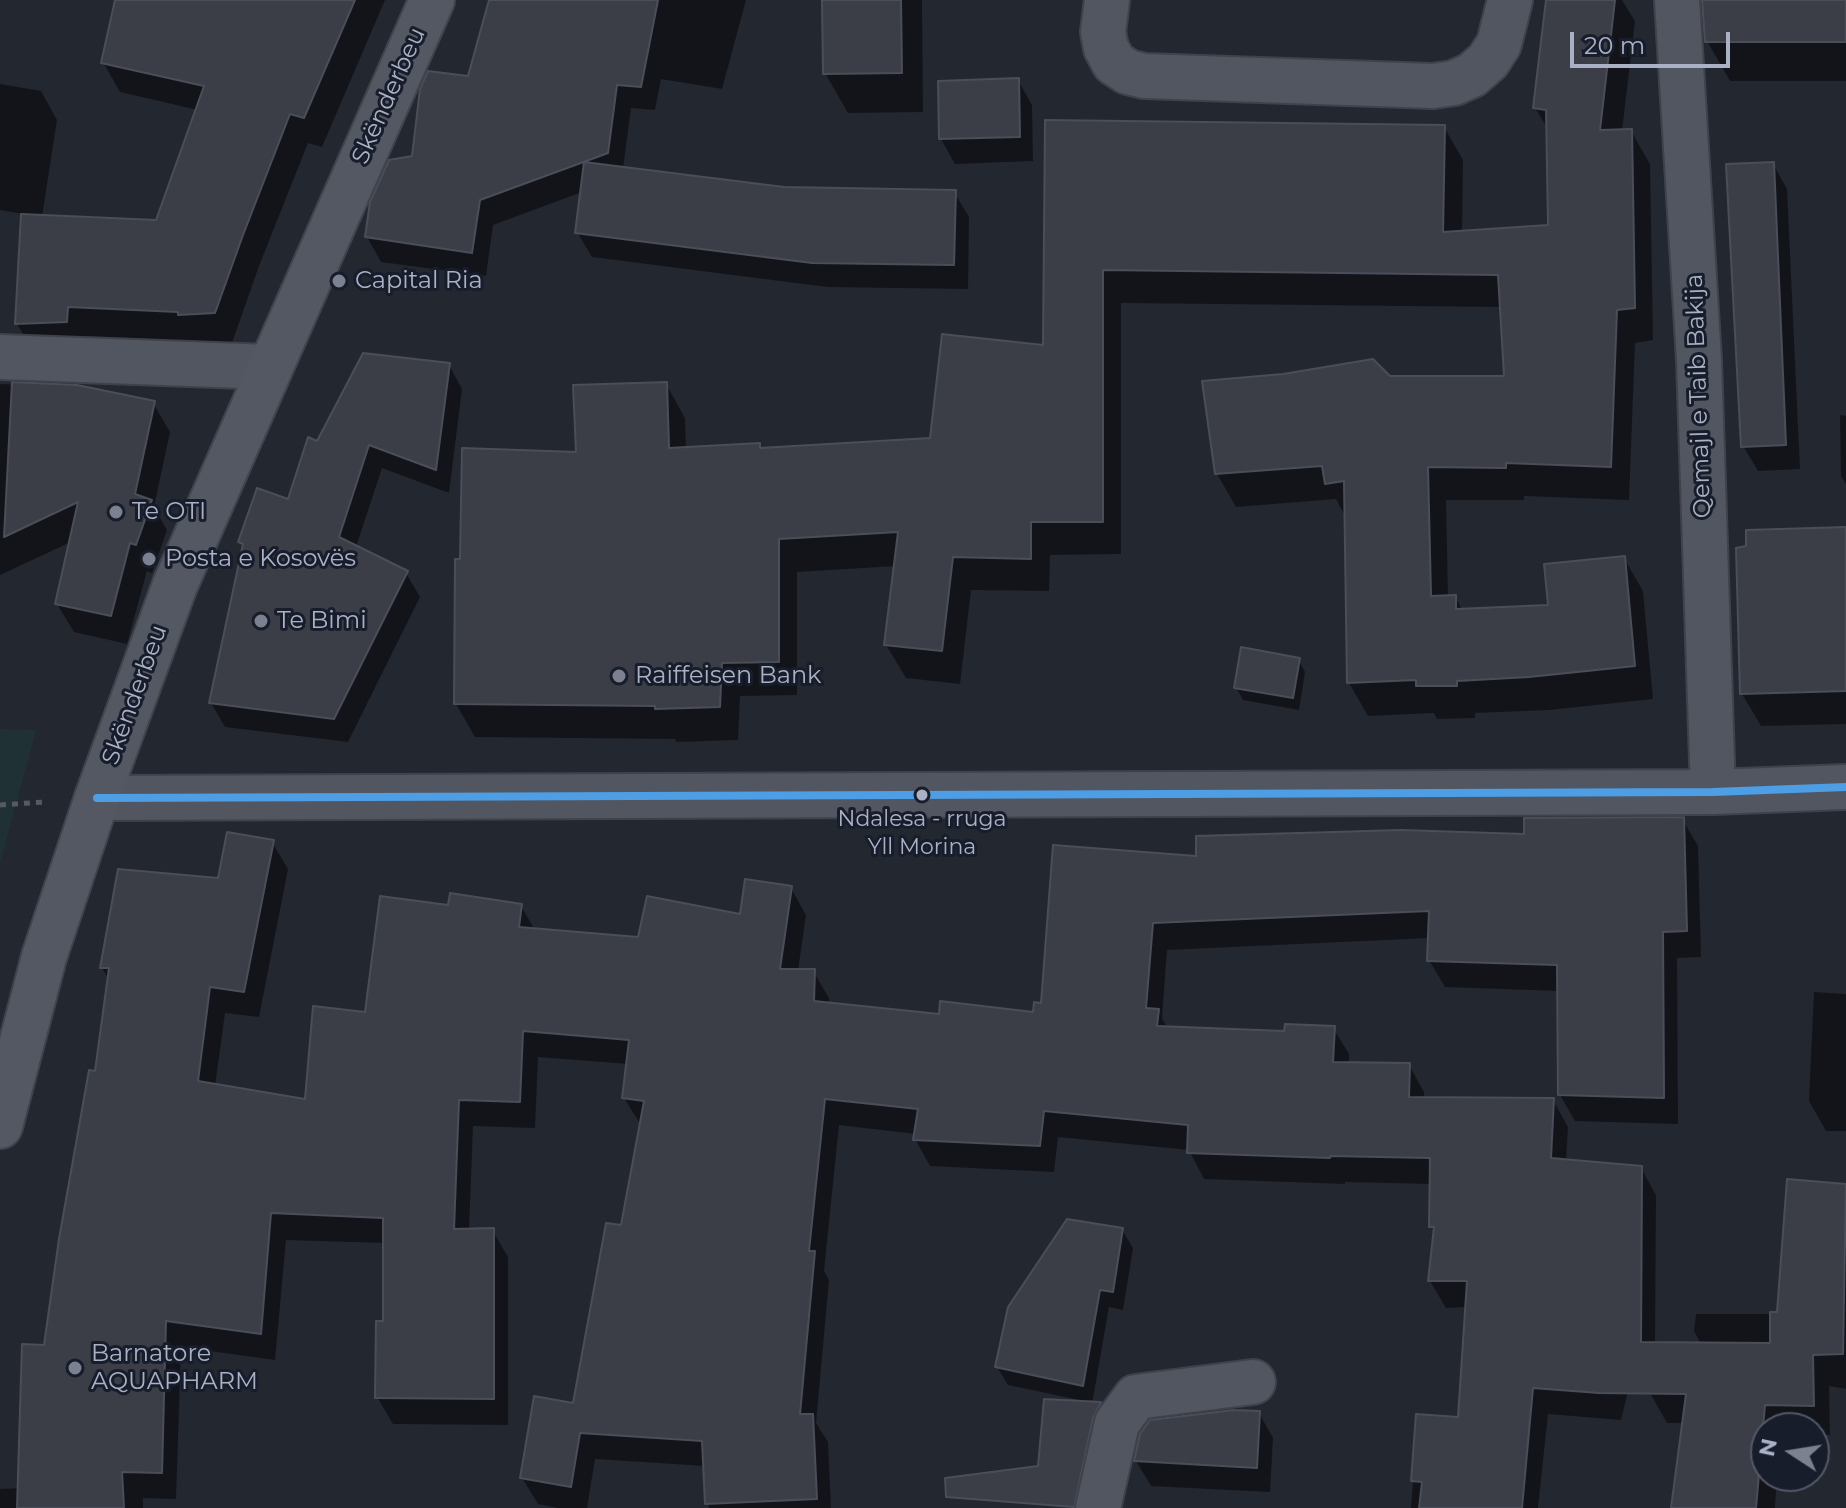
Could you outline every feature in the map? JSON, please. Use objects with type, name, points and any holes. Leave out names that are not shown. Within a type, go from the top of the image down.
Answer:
[{"type":"main road","name":"Skënderbeu","points":[[0,1126],[44,957],[97,798],[175,585],[432,0]]},
{"type":"street","points":[[1107,0],[1103,32],[1106,48],[1114,63],[1128,72],[1144,76],[1433,86],[1454,83],[1472,75],[1488,61],[1499,44],[1510,0]]},
{"type":"street","name":"Qemajl e Taib Bakija","points":[[1677,0],[1699,360],[1713,792]]},
{"type":"street","points":[[0,357],[269,367]]},
{"type":"street","points":[[97,798],[1713,792],[1846,787]]},
{"type":"street","points":[[1098,1508],[1117,1423],[1136,1397],[1253,1382]]},
{"type":"shaded area","points":[[0,729],[36,730],[0,862]]},
{"type":"building","points":[[115,0],[355,0],[304,118],[290,114],[215,313],[178,315],[178,312],[68,307],[67,322],[15,324],[21,214],[156,220],[204,86],[101,63]]},
{"type":"building","points":[[489,0],[658,0],[641,87],[617,85],[608,153],[480,200],[472,253],[365,237],[370,202],[389,160],[412,156],[420,89],[428,71],[468,76]]},
{"type":"building","points":[[822,0],[901,0],[902,73],[823,74]]},
{"type":"building","points":[[1546,0],[1615,0],[1600,130],[1632,129],[1635,308],[1617,310],[1611,467],[1506,463],[1506,468],[1428,467],[1431,596],[1456,595],[1456,609],[1548,605],[1544,564],[1625,556],[1635,666],[1457,681],[1457,686],[1416,686],[1416,680],[1347,683],[1344,481],[1325,484],[1322,466],[1215,474],[1202,381],[1283,374],[1373,359],[1390,376],[1504,376],[1498,275],[1103,270],[1103,522],[1031,522],[1031,559],[953,557],[942,651],[884,645],[898,532],[779,539],[779,662],[722,663],[720,707],[655,709],[655,706],[454,704],[455,559],[460,559],[462,448],[576,452],[573,385],[667,382],[669,448],[760,443],[760,448],[930,438],[942,334],[1043,345],[1045,120],[1445,125],[1443,232],[1548,225],[1546,110],[1533,108]]},
{"type":"building","points":[[1702,0],[1846,0],[1846,42],[1705,42]]},
{"type":"building","points":[[1019,78],[1020,137],[939,139],[938,81]]},
{"type":"building","points":[[584,162],[784,187],[956,190],[954,265],[812,263],[575,233]]},
{"type":"building","points":[[1774,162],[1786,445],[1741,447],[1726,164]]},
{"type":"building","points":[[363,353],[450,363],[436,470],[369,445],[339,537],[408,571],[334,719],[209,703],[243,544],[238,542],[257,488],[288,499],[308,437],[317,441]]},
{"type":"building","points":[[12,382],[77,385],[155,401],[135,494],[152,500],[136,545],[130,543],[111,616],[55,604],[78,502],[4,537]]},
{"type":"building","points":[[1846,527],[1846,691],[1740,694],[1736,548],[1746,546],[1746,530]]},
{"type":"building","points":[[1241,647],[1300,658],[1293,698],[1234,688]]},
{"type":"building","points":[[1684,817],[1687,931],[1663,932],[1664,1098],[1558,1095],[1557,965],[1427,961],[1429,911],[1153,923],[1146,1008],[1159,1009],[1157,1026],[1284,1031],[1285,1024],[1335,1026],[1333,1062],[1410,1063],[1409,1097],[1554,1098],[1551,1158],[1642,1166],[1641,1342],[1770,1343],[1770,1312],[1777,1312],[1787,1179],[1846,1184],[1843,1354],[1813,1355],[1814,1406],[1765,1405],[1764,1412],[1750,1412],[1750,1492],[1757,1492],[1756,1508],[1671,1508],[1686,1394],[1599,1393],[1533,1388],[1522,1508],[1419,1508],[1422,1482],[1411,1481],[1416,1414],[1458,1417],[1467,1281],[1428,1281],[1434,1227],[1429,1227],[1430,1158],[1187,1153],[1188,1125],[1044,1111],[1040,1146],[913,1140],[918,1109],[825,1099],[809,1251],[815,1251],[800,1414],[813,1414],[817,1499],[705,1504],[702,1441],[580,1433],[571,1487],[520,1478],[534,1396],[573,1403],[606,1223],[621,1225],[644,1101],[622,1098],[629,1040],[523,1031],[520,1102],[459,1100],[454,1229],[494,1228],[494,1399],[375,1398],[376,1321],[383,1321],[383,1218],[271,1213],[261,1334],[166,1321],[162,1473],[122,1472],[124,1508],[17,1508],[22,1344],[44,1345],[89,1070],[95,1071],[109,968],[100,968],[118,869],[218,878],[227,832],[274,840],[244,992],[210,987],[198,1081],[305,1099],[313,1006],[365,1012],[380,896],[448,905],[450,893],[522,904],[519,927],[638,937],[647,896],[740,914],[745,879],[792,886],[780,969],[815,969],[814,1001],[939,1014],[940,1001],[1033,1012],[1034,1002],[1041,1003],[1053,845],[1196,856],[1196,836],[1401,830],[1524,834],[1524,818]]},
{"type":"building","points":[[1067,1219],[1123,1228],[1113,1292],[1100,1290],[1083,1386],[995,1367],[1008,1307]]},
{"type":"building","points":[[1044,1399],[1101,1402],[1093,1418],[1074,1507],[946,1497],[945,1478],[1038,1466]]},
{"type":"building","points":[[1234,1410],[1260,1411],[1257,1468],[1134,1461],[1140,1434],[1150,1420]]},
{"type":"transit line","points":[[97,798],[1713,792],[1846,787]]},
{"type":"place","name":"Capital Ria","points":[[339,281]]},
{"type":"place","name":"Te OTI","points":[[116,512]]},
{"type":"place","name":"Posta e Kosovës","points":[[149,559]]},
{"type":"place","name":"Te Bimi","points":[[261,621]]},
{"type":"place","name":"Raiffeisen Bank","points":[[619,676]]},
{"type":"place","name":"Ndalesa - rruga Yll Morina","points":[[922,795]]},
{"type":"place","name":"Barnatore AQUAPHARM","points":[[75,1368]]}]
